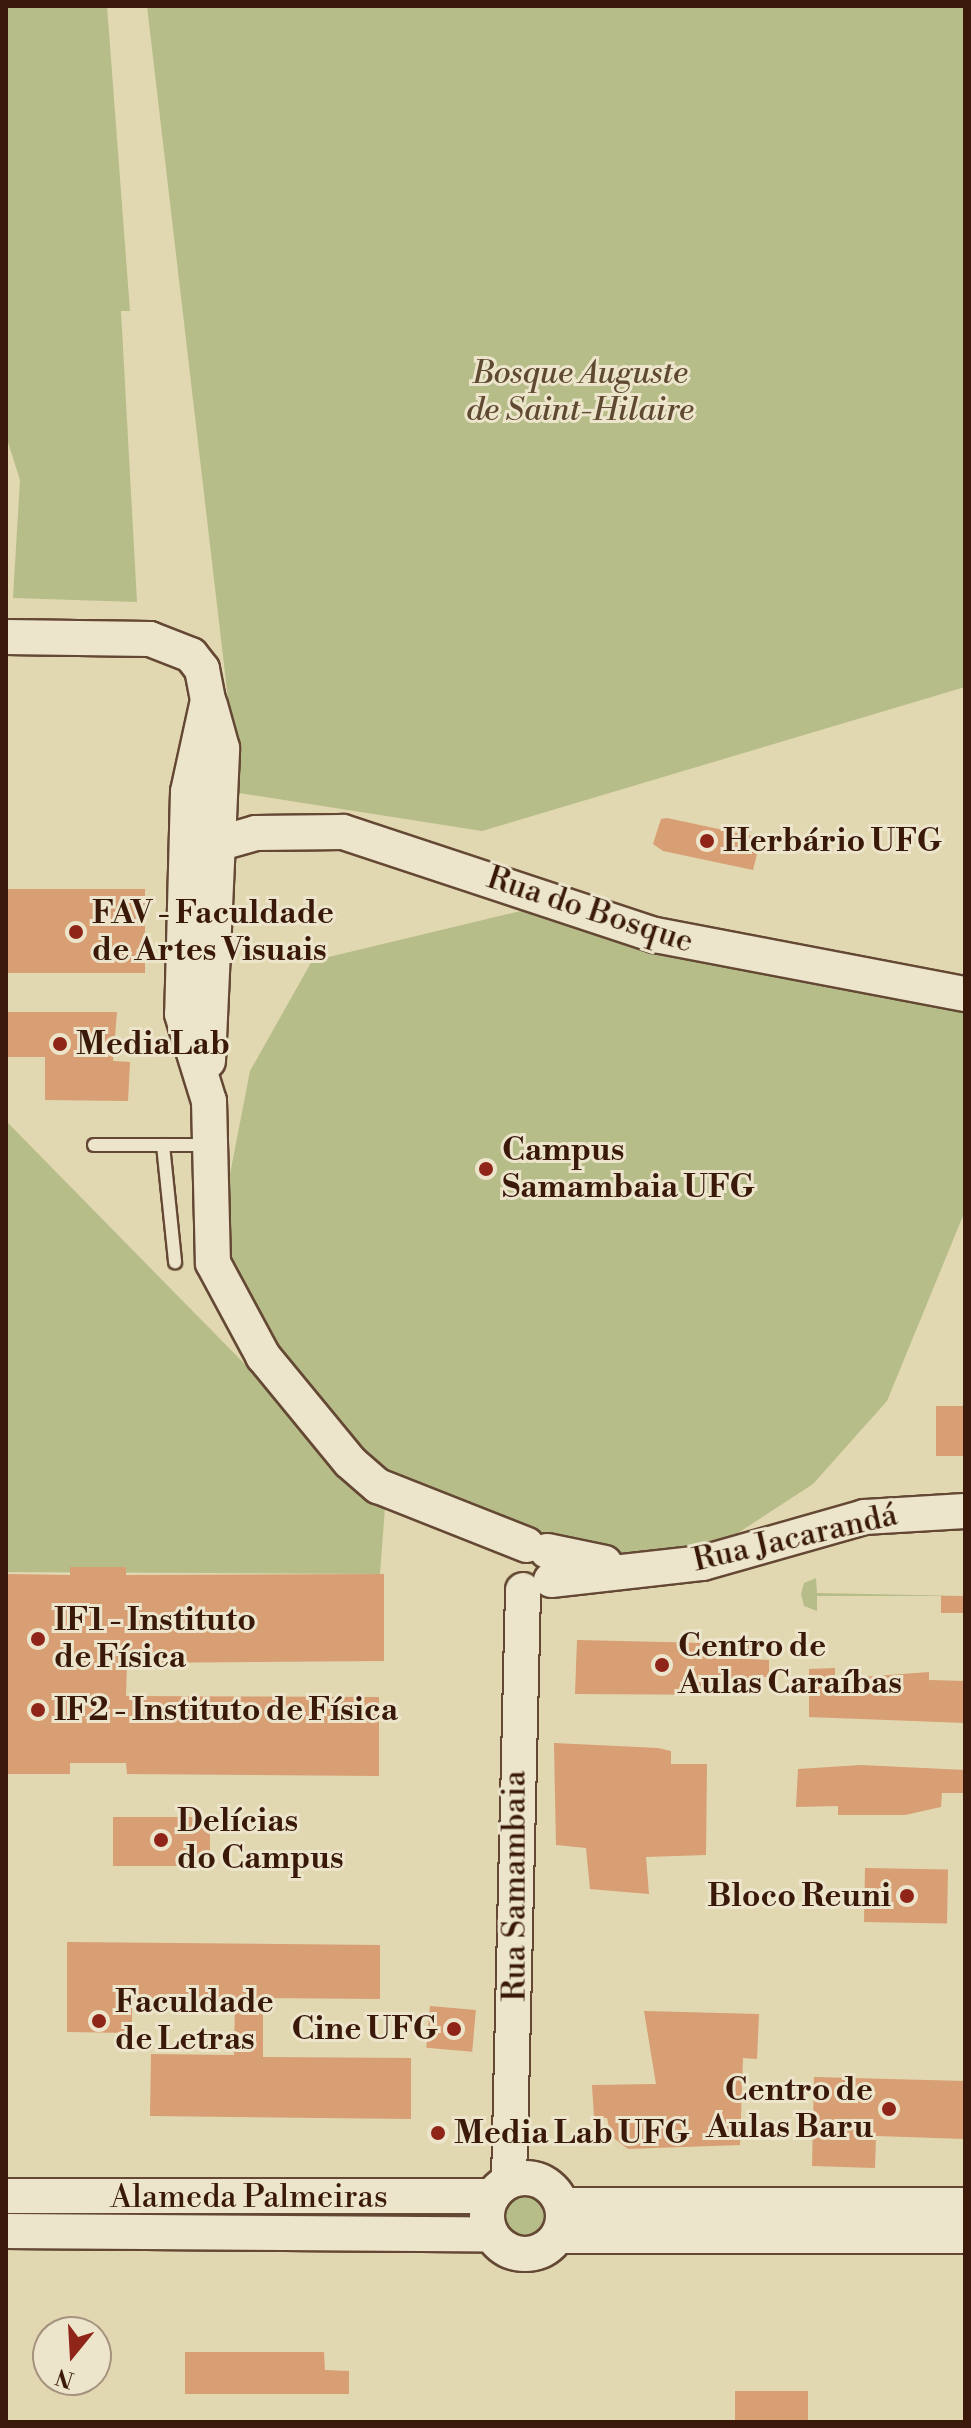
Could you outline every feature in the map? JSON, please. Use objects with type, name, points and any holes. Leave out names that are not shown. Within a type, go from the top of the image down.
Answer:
[{"type":"street","points":[[6,637],[171,643],[202,669],[222,748],[204,849],[209,1101],[207,1145],[213,1263],[263,1356],[340,1451],[378,1486],[466,1519],[531,1565]]},
{"type":"street","name":"Rua do Bosque","points":[[204,849],[297,828],[343,832],[655,935],[965,994]]},
{"type":"street","name":"Rua Jacarandá","points":[[531,1565],[625,1568],[703,1563],[864,1517],[965,1511]]},
{"type":"street","name":"Rua Samambaia","points":[[501,2189],[515,2131],[515,1757],[531,1565]]},
{"type":"street","points":[[560,2221],[538,2180],[501,2189],[486,2212],[491,2234],[507,2250],[529,2255],[560,2221],[965,2205]]},
{"type":"street","name":"Alameda Palmeiras","points":[[6,2196],[501,2189]]},
{"type":"street","points":[[560,2221],[965,2236]]},
{"type":"street","name":"Alameda Palmeiras","points":[[6,2231],[491,2234]]},
{"type":"lane","points":[[94,1145],[207,1145]]},
{"type":"lane","points":[[163,1145],[175,1262]]},
{"type":"green space","points":[[6,6],[107,6],[130,311],[121,311],[137,602],[13,598],[20,480],[6,436]]},
{"type":"green space","name":"Bosque Auguste de Saint-Hilaire","points":[[147,6],[965,6],[965,687],[482,831],[239,793]]},
{"type":"green space","points":[[525,910],[656,949],[965,1009],[965,1211],[887,1401],[813,1484],[715,1548],[603,1559],[498,1517],[390,1490],[236,1306],[224,1205],[250,1071],[312,961]]},
{"type":"green space","points":[[6,1121],[385,1507],[380,1574],[6,1572]]},
{"type":"green space","points":[[816,1578],[817,1593],[965,1596],[817,1596],[817,1611],[804,1606],[801,1594],[804,1583]]},
{"type":"green space","points":[[522,2195],[538,2201],[544,2217],[538,2233],[522,2239],[506,2233],[500,2217],[506,2201]]},
{"type":"building","name":"Herbário UFG","points":[[661,819],[761,838],[753,870],[663,851],[653,844]]},
{"type":"building","name":"FAV - Faculdade de Artes Visuais","points":[[6,889],[145,889],[145,973],[6,973]]},
{"type":"building","name":"MediaLab","points":[[6,1012],[117,1012],[113,1061],[130,1062],[128,1101],[45,1100],[45,1057],[6,1057]]},
{"type":"building","points":[[936,1406],[965,1406],[965,1456],[936,1456]]},
{"type":"building","points":[[70,1567],[126,1567],[126,1575],[384,1574],[384,1661],[127,1663],[126,1696],[379,1697],[379,1776],[127,1774],[126,1763],[70,1763],[70,1774],[6,1774],[6,1574],[70,1575]]},
{"type":"building","points":[[941,1596],[965,1596],[965,1613],[941,1613]]},
{"type":"building","name":"Centro de Aulas Caraíbas","points":[[577,1640],[749,1644],[749,1659],[769,1660],[769,1677],[749,1676],[749,1695],[575,1694]]},
{"type":"building","points":[[835,1668],[835,1679],[929,1672],[929,1680],[965,1681],[965,1723],[809,1717],[809,1669]]},
{"type":"building","points":[[554,1743],[658,1748],[671,1751],[671,1764],[707,1764],[706,1855],[646,1857],[649,1894],[590,1889],[586,1848],[556,1845]]},
{"type":"building","points":[[861,1765],[965,1770],[965,1793],[942,1793],[941,1807],[905,1815],[838,1815],[838,1806],[796,1807],[798,1769]]},
{"type":"building","name":"Delícias do Campus","points":[[113,1817],[210,1817],[210,1866],[113,1866]]},
{"type":"building","name":"Bloco Reuni","points":[[865,1868],[948,1869],[947,1923],[864,1922]]},
{"type":"building","name":"Faculdade de Letras","points":[[67,1942],[380,1945],[380,1999],[263,1998],[263,2057],[411,2058],[411,2119],[150,2116],[151,2054],[234,2055],[235,2003],[132,2001],[132,2033],[67,2032]]},
{"type":"building","name":"Cine UFG","points":[[430,2006],[476,2010],[472,2052],[426,2048]]},
{"type":"building","points":[[644,2011],[759,2014],[757,2059],[743,2058],[740,2145],[628,2149],[611,2136],[607,2118],[594,2117],[592,2085],[656,2084]]},
{"type":"building","name":"Centro de Aulas Baru","points":[[814,2077],[965,2081],[965,2139],[876,2136],[875,2168],[812,2166]]},
{"type":"building","points":[[185,2352],[324,2352],[325,2370],[349,2371],[349,2394],[185,2394]]},
{"type":"building","points":[[735,2391],[808,2391],[808,2422],[735,2422]]},
{"type":"place","name":"Herbário UFG","points":[[707,841]]},
{"type":"place","name":"FAV - Faculdade de Artes Visuais","points":[[76,932]]},
{"type":"place","name":"MediaLab","points":[[60,1044]]},
{"type":"place","name":"Campus Samambaia UFG","points":[[486,1169]]},
{"type":"place","name":"IF1 - Instituto de Física","points":[[38,1639]]},
{"type":"place","name":"Centro de Aulas Caraíbas","points":[[662,1665]]},
{"type":"place","name":"IF2 - Instituto de Física","points":[[38,1710]]},
{"type":"place","name":"Delícias do Campus","points":[[161,1840]]},
{"type":"place","name":"Bloco Reuni","points":[[907,1896]]},
{"type":"place","name":"Faculdade de Letras","points":[[99,2021]]},
{"type":"place","name":"Cine UFG","points":[[454,2029]]},
{"type":"place","name":"Centro de Aulas Baru","points":[[889,2109]]},
{"type":"place","name":"Media Lab UFG","points":[[438,2133]]}]
